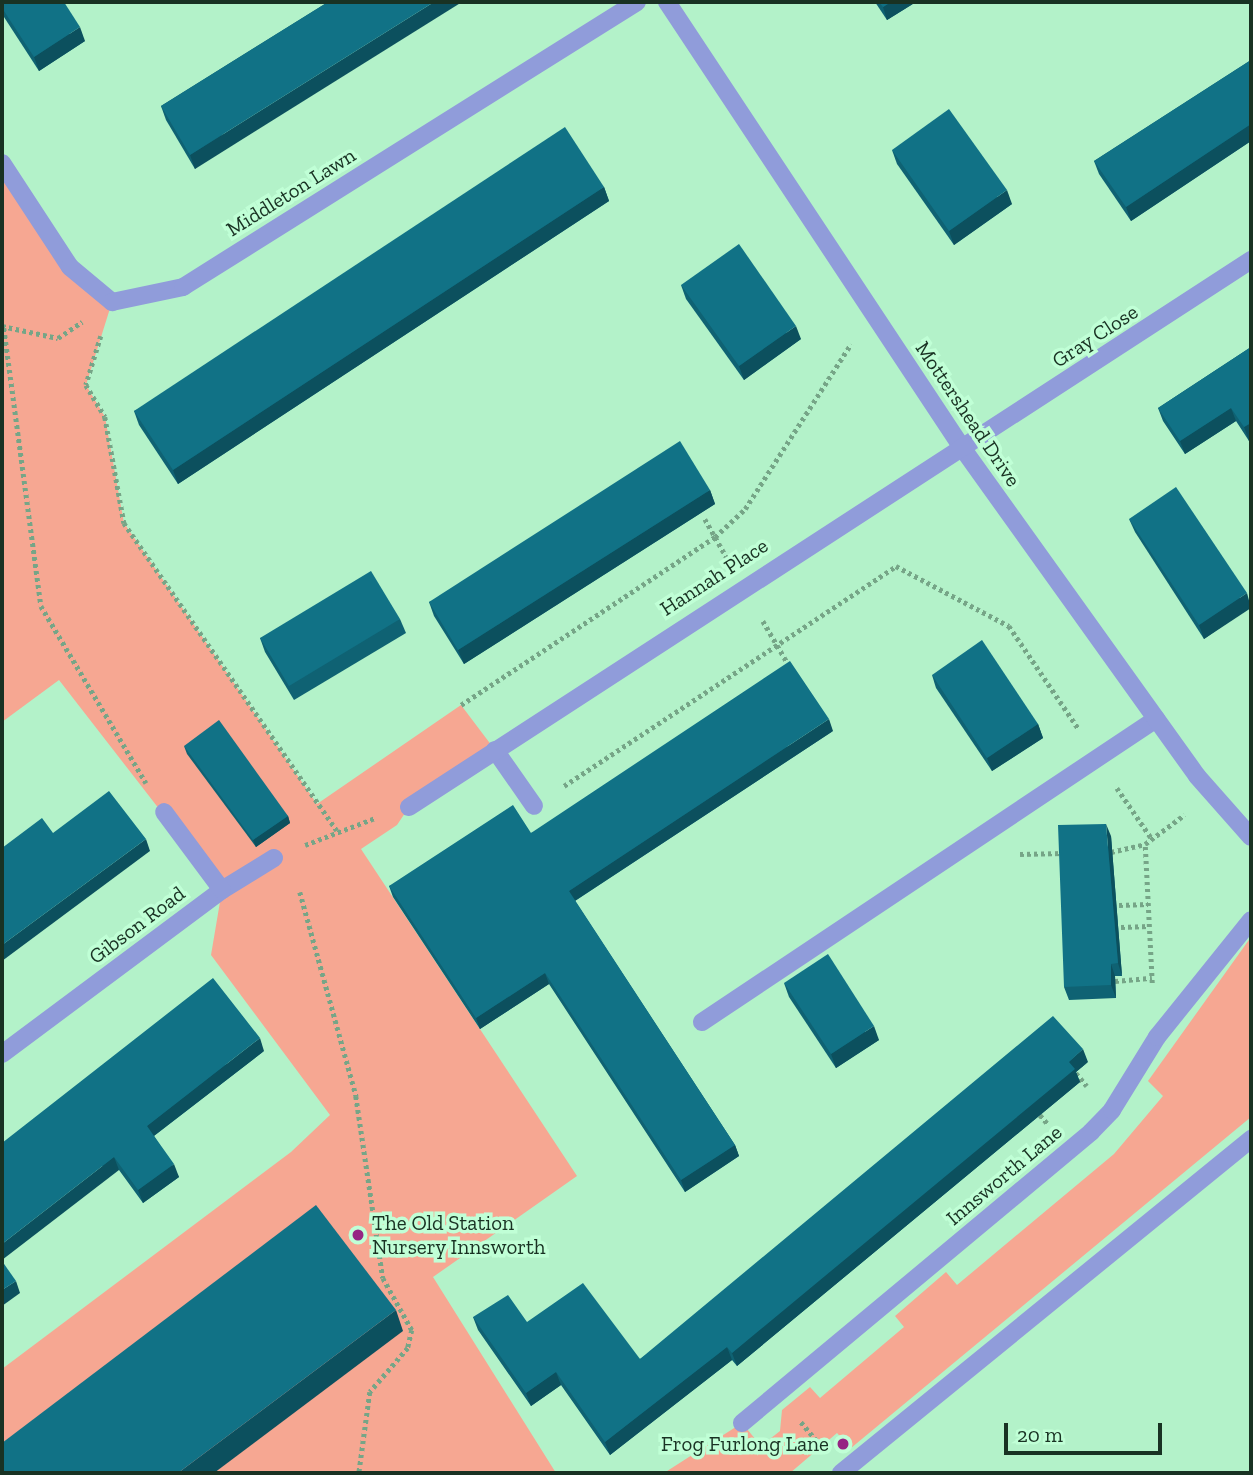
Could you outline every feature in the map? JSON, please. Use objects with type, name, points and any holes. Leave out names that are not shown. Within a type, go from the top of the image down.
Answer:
[{"type":"street","name":"Middleton Lawn","points":[[112,302],[183,287],[637,2]]},
{"type":"street","name":"Mottershead Drive","points":[[667,2],[963,449],[1156,719],[1212,793],[1251,837]]},
{"type":"street","points":[[2,163],[70,267],[112,302]]},
{"type":"street","name":"Gray Close","points":[[963,449],[1251,260]]},
{"type":"street","name":"Hannah Place","points":[[409,807],[742,585],[963,449]]},
{"type":"street","points":[[702,1022],[1156,719]]},
{"type":"street","points":[[495,750],[534,806]]},
{"type":"street","points":[[164,813],[222,890]]},
{"type":"street","name":"Gibson Road","points":[[2,1054],[222,890],[274,858]]},
{"type":"street","name":"Innsworth Lane","points":[[742,1423],[1091,1132],[1112,1110],[1157,1037],[1251,920]]},
{"type":"street","points":[[841,1473],[1251,1139]]},
{"type":"path","points":[[112,302],[58,338],[3,327],[41,606],[164,813]]},
{"type":"path","points":[[112,302],[86,385],[105,417],[124,523],[337,831]]},
{"type":"path","points":[[461,705],[735,518],[816,405],[870,311]]},
{"type":"path","points":[[534,806],[896,566],[1009,626],[1152,839]]},
{"type":"path","points":[[1111,852],[1145,844],[1212,793]]},
{"type":"path","points":[[274,858],[337,831],[409,807]]},
{"type":"path","points":[[1145,844],[1152,978],[1147,996]]},
{"type":"path","points":[[1011,854],[1076,853]]},
{"type":"path","points":[[300,892],[355,1096],[383,1278],[412,1330],[408,1348],[370,1392],[359,1473]]},
{"type":"path","points":[[1119,905],[1148,904]]},
{"type":"path","points":[[1121,927],[1149,926]]},
{"type":"path","points":[[1115,981],[1152,978]]},
{"type":"shaded area","points":[[2,163],[70,267],[112,302],[86,385],[105,417],[124,523],[317,804],[461,705],[495,750],[409,807],[397,825],[361,849],[577,1176],[433,1277],[556,1473],[2,1473],[2,1369],[291,1152],[330,1115],[211,955],[222,890],[59,680],[2,722]]},
{"type":"shaded area","points":[[1251,937],[1251,1117],[851,1448],[837,1433],[790,1473],[664,1473],[742,1423],[761,1446],[780,1431],[782,1410],[810,1387],[820,1398],[904,1327],[895,1316],[946,1272],[957,1285],[1114,1154],[1163,1096],[1148,1081]]},
{"type":"building","points":[[2,2],[64,2],[80,27],[34,57],[2,8]]},
{"type":"building","points":[[328,2],[434,2],[190,155],[161,106]]},
{"type":"building","points":[[1251,60],[1251,124],[1126,207],[1094,161]]},
{"type":"building","points":[[949,109],[1007,190],[949,231],[892,150]]},
{"type":"building","points":[[565,127],[604,187],[173,470],[134,411]]},
{"type":"building","points":[[739,244],[796,326],[739,366],[681,285]]},
{"type":"building","points":[[1251,347],[1251,423],[1244,427],[1231,408],[1180,441],[1158,408]]},
{"type":"building","points":[[680,441],[710,490],[458,650],[429,602]]},
{"type":"building","points":[[1176,487],[1247,593],[1199,625],[1129,519]]},
{"type":"building","points":[[371,571],[400,619],[289,686],[260,638]]},
{"type":"building","points":[[982,640],[1038,724],[987,758],[932,675]]},
{"type":"building","points":[[790,661],[829,719],[569,891],[735,1145],[681,1180],[545,973],[476,1018],[389,886],[513,805],[531,833]]},
{"type":"building","points":[[219,720],[288,816],[253,840],[184,746]]},
{"type":"building","points":[[109,791],[146,839],[2,945],[2,848],[42,818],[53,833]]},
{"type":"building","points":[[1106,824],[1118,963],[1111,964],[1111,985],[1064,987],[1058,825]]},
{"type":"building","points":[[828,954],[874,1026],[831,1054],[784,983]]},
{"type":"building","points":[[213,978],[260,1038],[147,1126],[174,1164],[138,1190],[114,1157],[2,1244],[2,1143]]},
{"type":"building","points":[[1053,1016],[1083,1049],[1069,1062],[1075,1069],[732,1353],[727,1347],[605,1442],[556,1372],[526,1393],[473,1317],[508,1295],[527,1322],[583,1283],[640,1359]]},
{"type":"building","points":[[316,1205],[396,1310],[178,1473],[2,1473],[2,1443]]},
{"type":"building","points":[[2,1261],[16,1281],[2,1290]]},
{"type":"place","name":"The Old Station Nursery Innsworth","points":[[358,1235]]},
{"type":"place","name":"Frog Furlong Lane","points":[[843,1444]]}]
